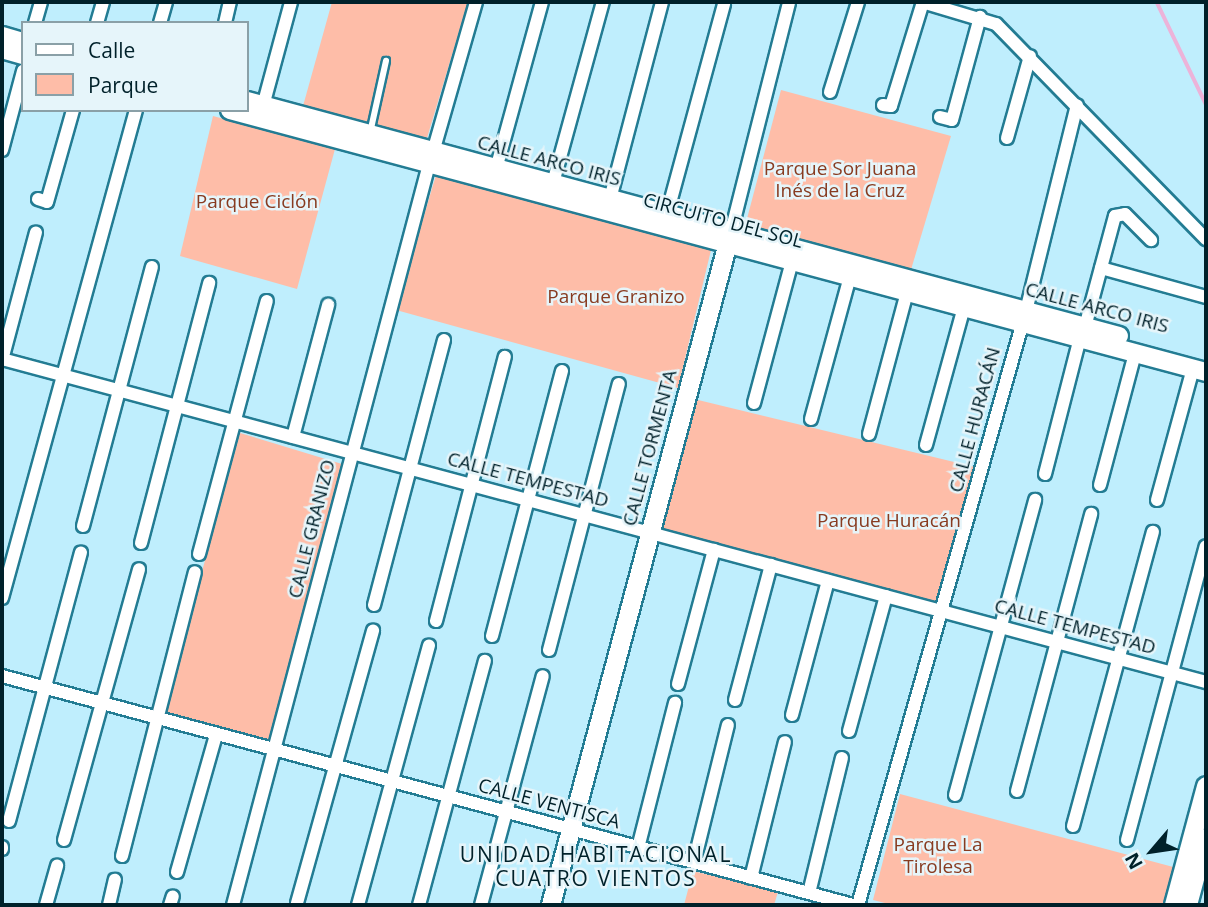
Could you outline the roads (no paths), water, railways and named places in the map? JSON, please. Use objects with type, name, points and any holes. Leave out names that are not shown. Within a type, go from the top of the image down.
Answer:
[{"type":"street","points":[[36,21],[41,2]]},
{"type":"street","points":[[98,21],[103,2]]},
{"type":"street","points":[[161,21],[166,2]]},
{"type":"street","points":[[225,21],[230,2]]},
{"type":"street","points":[[255,104],[291,2]]},
{"type":"street","name":"CALLE GRANIZO","points":[[233,905],[431,158],[476,2]]},
{"type":"street","points":[[496,169],[542,2]]},
{"type":"street","points":[[552,183],[603,2]]},
{"type":"street","points":[[610,199],[662,2]]},
{"type":"street","name":"CALLE TORMENTA","points":[[551,905],[648,532],[730,238],[789,2]]},
{"type":"street","points":[[830,92],[858,2]]},
{"type":"street","points":[[883,105],[891,106],[923,2],[980,17],[1030,57],[1206,239]]},
{"type":"street","points":[[667,214],[724,4]]},
{"type":"street","points":[[940,117],[952,120],[980,17]]},
{"type":"street","points":[[2,36],[21,41]]},
{"type":"street","points":[[2,49],[21,54]]},
{"type":"street","points":[[1007,138],[1030,57]]},
{"type":"street","points":[[2,150],[21,79]]},
{"type":"street","name":"CALLE ARCO IRIS","points":[[255,104],[330,130],[369,135],[431,158],[496,169],[667,214],[730,238],[1083,332],[1202,367]]},
{"type":"street","name":"CALLE HURACÁN","points":[[856,905],[943,611],[1024,316],[1077,105]]},
{"type":"street","points":[[38,199],[47,202],[72,112]]},
{"type":"street","points":[[2,598],[135,112]]},
{"type":"street","name":"CIRCUITO DEL SOL","points":[[240,112],[330,130],[730,238],[792,261],[964,307],[1024,316]]},
{"type":"street","points":[[1045,474],[1101,268],[1120,212],[1150,240]]},
{"type":"street","points":[[2,359],[36,232]]},
{"type":"street","points":[[754,403],[792,261]]},
{"type":"street","points":[[83,526],[152,267]]},
{"type":"street","points":[[1101,268],[1206,297]]},
{"type":"street","points":[[811,419],[850,276]]},
{"type":"street","points":[[141,543],[208,283]]},
{"type":"street","points":[[869,434],[907,292]]},
{"type":"street","points":[[199,554],[267,301]]},
{"type":"street","points":[[293,438],[328,305]]},
{"type":"street","points":[[926,445],[964,307]]},
{"type":"street","points":[[1083,332],[1135,353],[1202,367],[1157,500]]},
{"type":"street","points":[[374,605],[444,340]]},
{"type":"street","points":[[1100,485],[1135,353]]},
{"type":"street","points":[[436,621],[505,356]]},
{"type":"street","name":"CALLE TEMPESTAD","points":[[2,359],[1206,682]]},
{"type":"street","points":[[492,636],[562,371]]},
{"type":"street","points":[[550,650],[619,384]]},
{"type":"street","points":[[955,795],[1035,500]]},
{"type":"street","points":[[1017,791],[1091,514]]},
{"type":"street","points":[[1073,825],[1153,533]]},
{"type":"street","points":[[1127,840],[1206,546]]},
{"type":"street","points":[[678,684],[714,550]]},
{"type":"street","points":[[9,821],[81,553]]},
{"type":"street","points":[[735,700],[771,565]]},
{"type":"street","points":[[64,840],[139,569]]},
{"type":"street","points":[[122,856],[195,572]]},
{"type":"street","points":[[792,715],[828,581]]},
{"type":"street","points":[[849,731],[886,596]]},
{"type":"street","points":[[298,903],[373,630]]},
{"type":"street","points":[[358,905],[429,646]]},
{"type":"street","points":[[419,905],[485,661]]},
{"type":"street","name":"CALLE VENTISCA","points":[[2,676],[856,905]]},
{"type":"street","points":[[481,905],[509,813],[543,676]]},
{"type":"street","points":[[638,848],[675,703]]},
{"type":"street","points":[[694,862],[728,725]]},
{"type":"street","points":[[177,872],[216,735]]},
{"type":"street","points":[[751,878],[785,742]]},
{"type":"street","points":[[809,893],[842,758]]},
{"type":"street","points":[[1174,905],[1206,786]]},
{"type":"street","points":[[1188,905],[1206,838]]},
{"type":"street","points":[[47,905],[57,866]]},
{"type":"street","points":[[109,905],[116,880]]},
{"type":"lane","points":[[369,135],[386,61]]},
{"type":"waterway","points":[[1157,2],[1206,104]]},
{"type":"district","name":"UNIDAD HABITACIONAL CUATRO VIENTOS","points":[[596,866]]},
{"type":"park label","name":"Parque Sor Juana Inés de la Cruz","points":[[840,180]]},
{"type":"park label","name":"Parque Ciclón","points":[[257,202]]},
{"type":"park label","name":"Parque Granizo","points":[[616,297]]},
{"type":"park label","name":"Parque Huracán","points":[[889,521]]},
{"type":"park label","name":"Parque La Tirolesa","points":[[938,856]]}]
